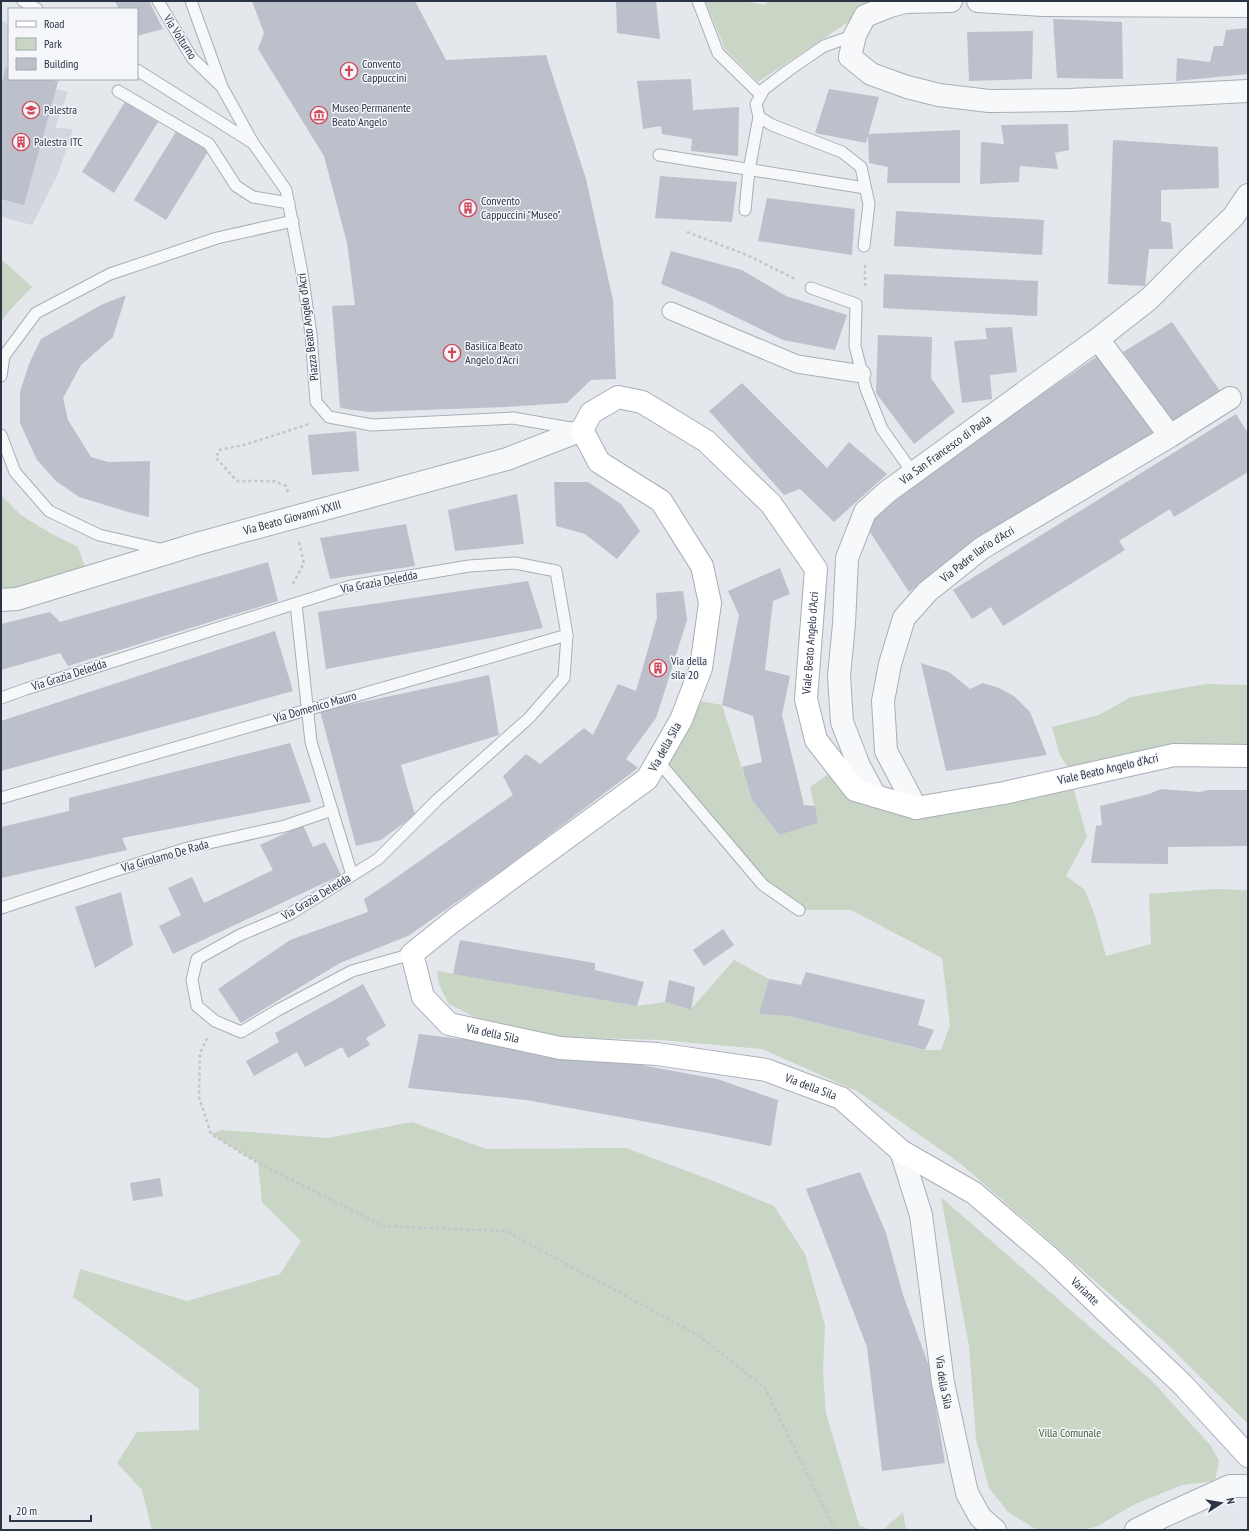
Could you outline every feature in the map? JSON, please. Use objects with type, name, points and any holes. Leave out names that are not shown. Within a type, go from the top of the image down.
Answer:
[{"type":"main road","name":"Viale Beato Angelo d'Acri","points":[[582,430],[591,413],[618,397],[642,402],[706,441],[771,504],[816,569],[806,699],[816,740],[855,790],[916,808],[1004,793],[1174,754],[1248,756]]},
{"type":"main road","name":"Via della Sila","points":[[582,430],[599,462],[661,502],[702,566],[710,603],[701,668],[680,720],[647,779],[459,917],[412,954],[423,997],[449,1024],[560,1048],[657,1054],[766,1070],[841,1098],[901,1151]]},
{"type":"main road","name":"Variante","points":[[901,1151],[974,1193],[1050,1258],[1183,1385],[1248,1456]]},
{"type":"street","points":[[951,1],[905,2],[890,4],[865,16],[855,35],[850,57],[871,74],[907,87],[939,95],[989,101],[1070,100],[1248,91]]},
{"type":"street","points":[[978,1],[1043,5],[1248,6]]},
{"type":"street","name":"Via San Francesco di Paola","points":[[875,796],[860,766],[842,722],[839,676],[844,624],[847,558],[865,512],[887,492],[1098,339],[1149,299],[1232,217],[1248,195]]},
{"type":"street","points":[[671,311],[797,364],[862,374]]},
{"type":"street","points":[[1098,339],[1170,436]]},
{"type":"street","name":"Via Padre Ilario d'Acri","points":[[916,808],[886,751],[883,701],[890,664],[904,618],[927,592],[982,548],[1170,436],[1230,398]]},
{"type":"street","name":"Via Beato Giovanni XXIII","points":[[1,600],[17,599],[170,552],[372,495],[507,459],[582,430]]},
{"type":"street","name":"Via della Sila","points":[[901,1151],[921,1215],[943,1383],[967,1493],[980,1517],[995,1530]]},
{"type":"street","points":[[1136,1530],[1230,1486],[1248,1486]]},
{"type":"lane","points":[[23,1],[35,8]]},
{"type":"lane","name":"Via Volturno","points":[[158,1],[192,58],[222,87]]},
{"type":"lane","name":"Piazza Beato Angelo d'Acri","points":[[191,1],[222,87],[254,144],[286,190],[293,221],[311,334],[316,402],[329,418]]},
{"type":"lane","points":[[698,1],[718,53],[761,95]]},
{"type":"lane","points":[[745,210],[749,170],[759,117],[756,104],[764,90],[789,70],[824,46],[855,35]]},
{"type":"lane","points":[[138,71],[254,144]]},
{"type":"lane","points":[[118,91],[210,144],[236,186],[253,197],[289,203]]},
{"type":"lane","points":[[759,117],[772,125],[842,152],[861,167],[869,204],[864,246]]},
{"type":"lane","points":[[659,155],[865,188]]},
{"type":"lane","points":[[1,376],[4,356],[36,313],[110,274],[217,238],[293,221]]},
{"type":"lane","points":[[811,288],[856,304],[855,346],[866,389],[882,429],[913,473]]},
{"type":"lane","points":[[329,418],[372,425],[513,418],[582,430]]},
{"type":"lane","points":[[1,435],[15,472],[49,510],[100,535],[170,552]]},
{"type":"lane","name":"Via Grazia Deledda","points":[[1,698],[351,586],[469,566],[515,563],[556,571],[567,635],[564,678],[529,718],[437,800],[378,859],[290,914],[240,935],[197,959],[192,980],[197,1006],[215,1021],[241,1032],[278,1010],[352,971],[412,954]]},
{"type":"lane","points":[[301,602],[311,742],[352,875]]},
{"type":"lane","name":"Via Domenico Mauro","points":[[1,798],[567,635]]},
{"type":"lane","points":[[658,760],[763,885],[800,910]]},
{"type":"lane","name":"Via Girolamo De Rada","points":[[1,908],[191,847],[285,826],[332,810]]},
{"type":"path","points":[[687,232],[747,255],[811,288]]},
{"type":"path","points":[[856,304],[865,286],[864,246]]},
{"type":"path","points":[[301,602],[308,584],[292,585],[304,563],[286,486],[274,481],[237,481],[216,458],[219,450],[244,445],[329,418]]},
{"type":"path","points":[[215,1021],[200,1053],[199,1097],[211,1134],[258,1163],[383,1226],[506,1231],[699,1336],[765,1388],[835,1530]]},
{"type":"shaded area","name":"Palestra","points":[[1,20],[8,24],[8,80],[60,80],[55,89],[68,92],[55,128],[73,129],[58,174],[32,225],[1,217]]},
{"type":"green space","points":[[705,1],[744,1],[765,5],[768,1],[880,1],[758,82],[725,49]]},
{"type":"green space","points":[[1,259],[32,287],[8,312],[1,322]]},
{"type":"green space","points":[[1,495],[22,516],[52,534],[78,547],[89,577],[1,600]]},
{"type":"green space","points":[[1206,684],[1248,685],[1248,756],[1183,755],[1073,787],[1087,837],[1066,876],[1085,890],[1095,916],[1106,956],[1151,944],[1149,894],[1214,889],[1248,890],[1248,1424],[1166,1343],[961,1164],[857,1091],[762,1049],[661,1040],[564,1037],[480,1020],[449,1004],[439,985],[437,971],[637,1006],[665,1002],[690,1010],[734,960],[769,979],[759,1014],[789,1016],[924,1050],[941,1050],[950,1025],[942,958],[851,910],[799,910],[763,885],[658,761],[689,699],[722,705],[752,800],[779,835],[818,823],[810,787],[838,767],[916,807],[1075,776],[1060,756],[1052,727],[1099,715],[1131,697]]},
{"type":"green space","points":[[412,1122],[486,1149],[626,1148],[774,1206],[805,1254],[825,1325],[823,1373],[826,1413],[859,1525],[871,1530],[152,1530],[142,1490],[117,1463],[137,1432],[199,1430],[199,1389],[73,1297],[80,1269],[187,1301],[280,1274],[301,1241],[262,1202],[258,1163],[211,1134],[221,1130],[328,1138]]},
{"type":"green space","name":"Villa Comunale","points":[[941,1197],[1153,1382],[1211,1446],[1219,1461],[1215,1481],[1182,1485],[1133,1505],[1098,1526],[1083,1530],[1037,1530],[1008,1512],[989,1488],[976,1439],[969,1346]]},
{"type":"green space","points":[[903,1512],[906,1530],[883,1530]]},
{"type":"building","points":[[115,1],[149,1],[163,29],[138,36],[138,8],[118,8]]},
{"type":"building","points":[[252,1],[415,1],[446,60],[546,55],[586,179],[613,300],[616,379],[591,380],[567,403],[506,407],[368,412],[340,408],[332,306],[355,305],[347,243],[324,156],[258,49],[264,33]]},
{"type":"building","points":[[616,1],[656,1],[660,39],[617,33]]},
{"type":"building","points":[[1053,19],[1122,22],[1123,79],[1057,78]]},
{"type":"building","points":[[1248,28],[1248,74],[1176,81],[1177,58],[1210,62],[1214,46],[1223,46],[1226,30]]},
{"type":"building","points":[[1033,31],[1032,79],[969,81],[967,32]]},
{"type":"building","name":"Palestra ITC","points":[[6,67],[8,68],[8,80],[51,80],[58,82],[24,205],[1,199],[1,85]]},
{"type":"building","points":[[691,79],[693,110],[739,107],[738,156],[691,151],[692,139],[662,134],[661,126],[643,129],[637,81]]},
{"type":"building","points":[[829,89],[879,97],[866,143],[815,133]]},
{"type":"building","points":[[125,102],[158,122],[114,193],[82,172]]},
{"type":"building","points":[[1068,124],[1069,150],[1055,153],[1058,169],[1020,166],[1019,182],[980,184],[981,142],[1004,144],[1001,125]]},
{"type":"building","points":[[177,130],[209,150],[166,220],[134,200]]},
{"type":"building","points":[[960,130],[960,183],[887,183],[888,167],[869,163],[868,134]]},
{"type":"building","points":[[1113,140],[1218,147],[1219,188],[1161,190],[1161,221],[1171,223],[1173,249],[1149,249],[1145,286],[1108,284]]},
{"type":"building","points":[[660,176],[737,182],[732,222],[655,218]]},
{"type":"building","points":[[767,198],[855,209],[852,255],[758,241]]},
{"type":"building","points":[[896,211],[1044,220],[1042,255],[894,246]]},
{"type":"building","points":[[671,251],[742,270],[786,296],[847,315],[835,350],[783,340],[705,302],[661,284]]},
{"type":"building","points":[[884,274],[1038,281],[1037,316],[883,308]]},
{"type":"building","points":[[126,295],[113,337],[81,365],[63,398],[68,420],[91,457],[108,462],[150,461],[149,517],[79,497],[56,481],[37,460],[20,423],[20,392],[29,364],[41,339],[101,305]]},
{"type":"building","points":[[1172,322],[1222,394],[1175,424],[1123,352]]},
{"type":"building","points":[[1012,327],[1017,372],[990,375],[992,399],[962,403],[954,341],[987,339],[985,328]]},
{"type":"building","points":[[878,335],[932,337],[931,378],[955,412],[914,444],[876,393]]},
{"type":"building","points":[[1099,355],[1157,436],[991,529],[909,592],[866,526],[923,476]]},
{"type":"building","points":[[742,383],[827,468],[849,442],[887,474],[834,522],[800,489],[784,495],[709,411]]},
{"type":"building","points":[[1236,414],[1248,433],[1248,472],[1174,517],[1170,509],[1119,541],[1125,550],[1003,626],[991,607],[972,619],[953,590]]},
{"type":"building","points":[[356,431],[359,471],[312,475],[308,435]]},
{"type":"building","points":[[554,482],[588,482],[621,504],[640,531],[617,559],[585,534],[556,526]]},
{"type":"building","points":[[517,494],[524,544],[455,551],[448,510]]},
{"type":"building","points":[[406,524],[415,566],[330,579],[320,538]]},
{"type":"building","points":[[268,562],[278,601],[68,666],[60,653],[1,670],[1,624],[50,612],[60,622]]},
{"type":"building","points":[[780,568],[790,594],[773,601],[765,670],[790,676],[782,715],[804,805],[815,806],[818,823],[779,835],[752,800],[742,767],[762,762],[753,716],[722,705],[739,615],[728,591]]},
{"type":"building","points":[[528,581],[543,628],[326,669],[318,612]]},
{"type":"building","points":[[683,591],[687,620],[656,718],[626,759],[638,768],[504,869],[408,936],[340,963],[241,1023],[218,989],[290,940],[368,912],[364,899],[513,795],[503,776],[526,754],[540,764],[584,728],[593,735],[618,684],[636,691],[657,618],[656,593]]},
{"type":"building","points":[[275,631],[293,691],[1,771],[1,721]]},
{"type":"building","points":[[921,663],[949,672],[970,689],[983,683],[999,688],[1014,696],[1030,712],[1047,755],[946,771]]},
{"type":"building","points":[[489,675],[499,735],[401,765],[415,815],[381,840],[356,846],[320,711]]},
{"type":"building","points":[[290,743],[311,802],[122,838],[127,850],[1,878],[1,827],[69,811],[69,798]]},
{"type":"building","points":[[1161,789],[1200,792],[1208,790],[1248,790],[1248,846],[1168,847],[1168,864],[1091,863],[1096,826],[1102,825],[1100,806],[1149,794]]},
{"type":"building","points":[[303,825],[313,847],[325,842],[341,875],[173,954],[159,926],[181,915],[168,888],[192,877],[204,903],[273,870],[260,845]]},
{"type":"building","points":[[121,892],[133,945],[95,968],[75,907]]},
{"type":"building","points":[[723,929],[734,945],[704,966],[693,950]]},
{"type":"building","points":[[460,940],[595,963],[595,970],[644,982],[637,1006],[453,974]]},
{"type":"building","points":[[806,972],[925,1000],[918,1025],[934,1030],[925,1050],[789,1016],[759,1014],[769,979],[801,985]]},
{"type":"building","points":[[669,980],[695,987],[691,1010],[665,1002]]},
{"type":"building","points":[[363,984],[386,1026],[366,1038],[370,1045],[348,1058],[342,1047],[305,1067],[297,1052],[254,1076],[246,1061],[279,1042],[275,1033]]},
{"type":"building","points":[[419,1034],[576,1053],[717,1079],[778,1100],[771,1146],[526,1100],[408,1088]]},
{"type":"building","points":[[860,1172],[886,1233],[903,1295],[929,1366],[945,1463],[882,1471],[867,1347],[806,1189]]},
{"type":"building","points":[[160,1178],[163,1196],[133,1201],[130,1183]]},
{"type":"place","name":"Convento Cappuccini","points":[[349,71]]},
{"type":"place","name":"Palestra","points":[[31,110]]},
{"type":"place","name":"Museo Permanente Beato Angelo","points":[[319,115]]},
{"type":"place","name":"Palestra ITC","points":[[21,142]]},
{"type":"place","name":"Convento Cappuccini \"Museo\"","points":[[468,208]]},
{"type":"place","name":"Basilica Beato Angelo d'Acri","points":[[452,353]]},
{"type":"place","name":"Via della sila 20","points":[[658,668]]}]
